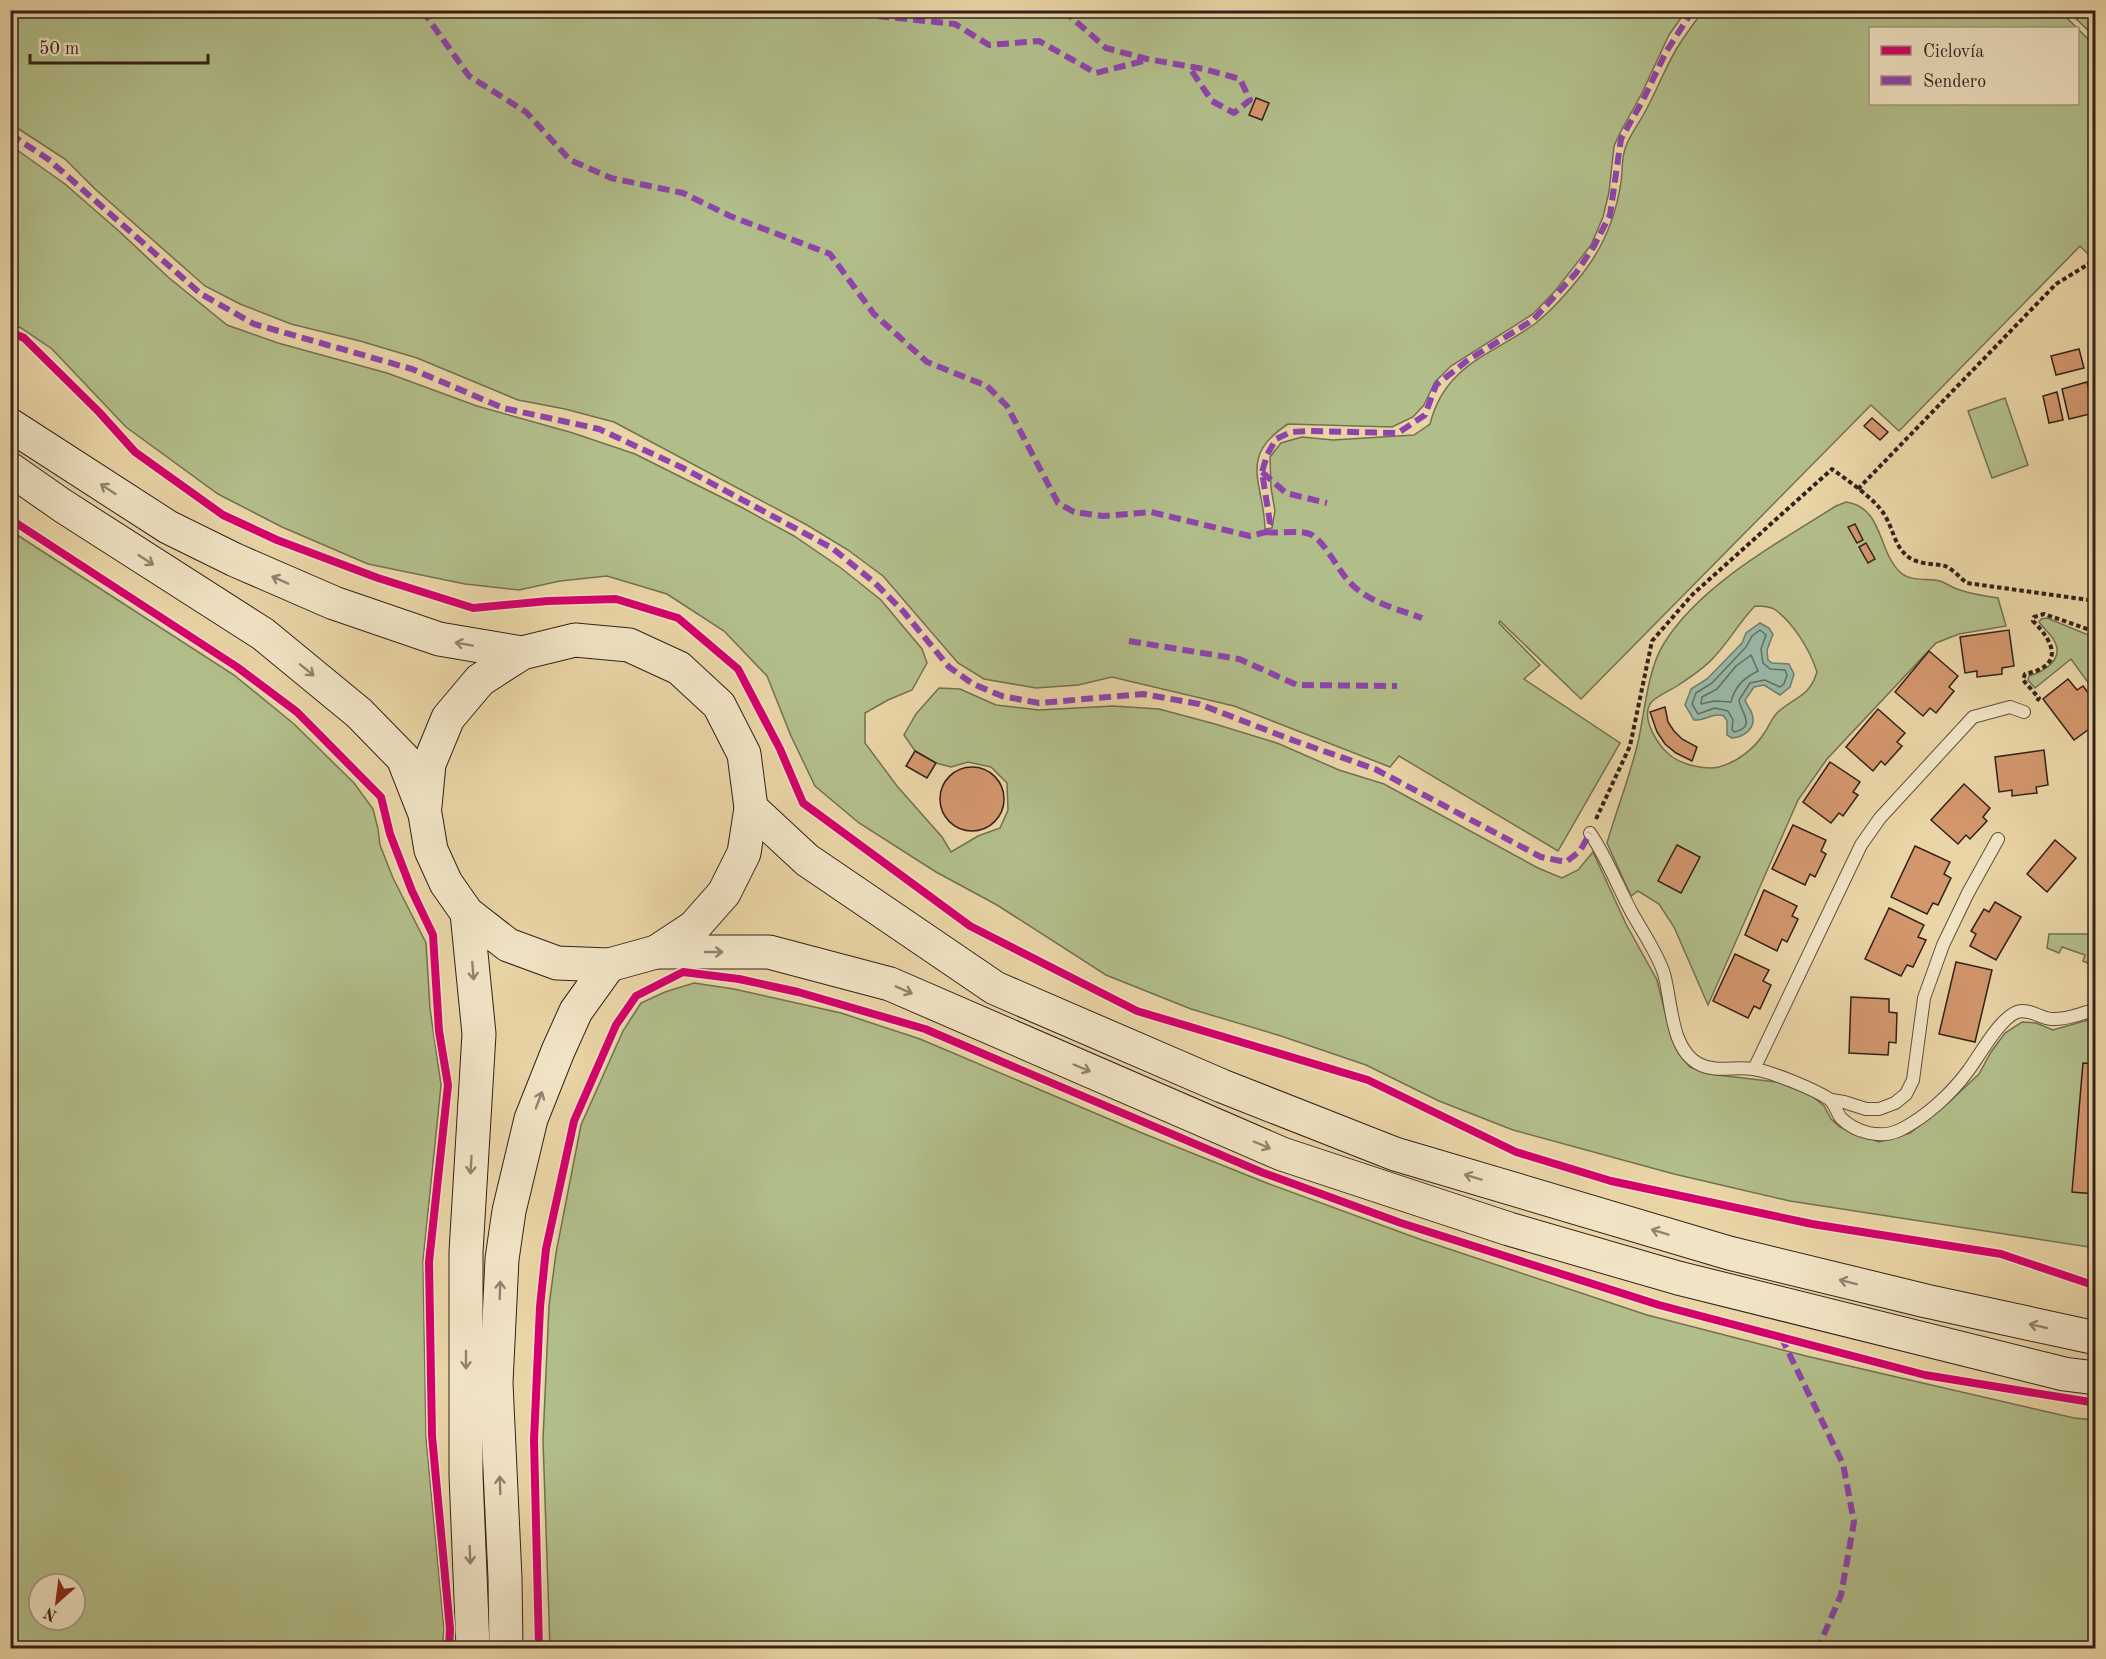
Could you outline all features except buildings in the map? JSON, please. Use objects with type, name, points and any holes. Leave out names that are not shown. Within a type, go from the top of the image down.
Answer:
[{"type":"main road","points":[[10,425],[168,527],[235,560],[334,603],[439,639],[522,654]]},
{"type":"main road","points":[[10,469],[63,506],[263,634],[359,712],[403,758],[425,814],[431,849],[446,883],[467,913],[508,945],[557,963],[609,965],[656,952],[769,952],[890,984],[1282,1154],[1509,1229],[1678,1278],[2053,1371],[2096,1378]]},
{"type":"main road","points":[[425,814],[429,764],[448,718],[480,680],[522,654],[575,640],[629,645],[679,668],[719,705],[744,754],[751,808],[744,853],[724,894],[694,927],[656,952]]},
{"type":"main road","points":[[751,808],[807,860],[995,988],[1222,1086],[1395,1154],[1729,1253],[2096,1338]]},
{"type":"main road","points":[[467,913],[478,1034],[466,1252],[466,1475],[473,1648]]},
{"type":"main road","points":[[506,1648],[496,1383],[503,1249],[509,1211],[531,1119],[576,1011],[609,965]]},
{"type":"lane","points":[[1754,1069],[1861,845],[1880,818],[1973,717],[2010,707],[2024,712]]},
{"type":"lane","points":[[1590,833],[1664,972],[1677,1034],[1687,1053],[1699,1064],[1714,1069],[1754,1069],[1831,1100],[1866,1109],[1879,1109],[1895,1103],[1906,1094],[1913,1080],[1924,998],[1943,945],[1998,839]]},
{"type":"lane","points":[[1831,1100],[1841,1118],[1861,1131],[1878,1135],[1898,1130],[1930,1111],[1960,1080],[2009,1016],[2020,1011],[2031,1012],[2049,1019],[2067,1019],[2096,1010]]},
{"type":"path","points":[[1858,489],[2056,284],[2087,265],[2096,256]]},
{"type":"path","points":[[1590,833],[1607,792],[1630,747],[1652,641],[1692,595],[1832,469],[1884,513],[1898,547],[1908,557],[1948,567],[1967,583],[2096,601]]},
{"type":"path","points":[[2024,712],[2033,708],[2039,698],[2023,680],[2025,674],[2044,667],[2053,651],[2051,642],[2033,621],[2034,617],[2044,614],[2096,632]]},
{"type":"green space","points":[[10,11],[1686,11],[1669,35],[1614,146],[1609,192],[1603,217],[1591,245],[1555,291],[1533,314],[1451,366],[1435,382],[1424,405],[1413,417],[1392,427],[1288,424],[1272,436],[1258,460],[1257,472],[1265,529],[1272,528],[1275,511],[1271,488],[1270,457],[1281,443],[1302,437],[1333,440],[1414,435],[1430,424],[1437,404],[1447,387],[1459,374],[1487,353],[1536,323],[1572,286],[1590,263],[1608,230],[1619,195],[1623,155],[1628,141],[1677,48],[1703,11],[2060,11],[2076,27],[1869,27],[1869,105],[2079,105],[2079,30],[2095,46],[2095,250],[2090,256],[2080,246],[1899,431],[1871,405],[1581,699],[1500,621],[1499,623],[1540,665],[1524,679],[1620,743],[1558,851],[1399,756],[1390,767],[1234,706],[1112,677],[1078,685],[1036,688],[984,679],[958,663],[883,576],[848,550],[807,525],[614,422],[518,400],[417,358],[291,324],[240,304],[205,286],[95,189],[65,159],[11,124]]},
{"type":"green space","points":[[2068,11],[2095,11],[2095,37]]},
{"type":"green space","points":[[10,145],[65,184],[168,277],[227,325],[278,343],[387,373],[477,406],[573,433],[635,454],[794,536],[841,568],[881,600],[922,649],[927,663],[912,690],[865,713],[865,743],[897,786],[942,837],[951,852],[978,836],[1000,828],[1008,810],[1007,783],[991,767],[968,762],[951,767],[936,763],[915,751],[904,735],[916,714],[939,688],[960,689],[996,705],[1039,710],[1113,706],[1159,709],[1277,743],[1339,770],[1384,784],[1538,868],[1562,878],[1578,870],[1593,852],[1626,924],[1657,980],[1671,1037],[1679,1054],[1690,1067],[1709,1074],[1777,1082],[1811,1095],[1824,1106],[1831,1119],[1840,1127],[1879,1142],[1910,1133],[1949,1102],[1979,1074],[2005,1033],[2022,1022],[2036,1023],[2053,1030],[2095,1018],[2095,1248],[1790,1201],[1674,1174],[1513,1130],[1439,1101],[1366,1065],[1191,1009],[1106,975],[997,905],[936,872],[859,823],[815,786],[791,736],[767,676],[724,631],[667,594],[607,576],[560,581],[519,590],[465,584],[368,564],[282,527],[218,494],[126,427],[52,349],[11,324]]},
{"type":"green space","points":[[2005,398],[2028,465],[1992,478],[1968,411]]},
{"type":"green space","points":[[1846,502],[1867,512],[1879,531],[1887,553],[1904,575],[1940,581],[1967,592],[1998,598],[2006,626],[1959,634],[1936,643],[1827,759],[1798,800],[1708,1005],[1674,927],[1659,904],[1638,891],[1631,896],[1607,843],[1635,755],[1653,667],[1663,645],[1697,603],[1718,585],[1765,550]],"holes":[[[1755,606],[1774,609],[1794,629],[1814,664],[1817,672],[1814,681],[1806,692],[1777,713],[1761,738],[1751,749],[1733,762],[1707,768],[1676,759],[1666,752],[1653,733],[1648,718],[1650,704],[1707,664]]]},
{"type":"green space","points":[[11,531],[234,675],[294,724],[354,783],[373,809],[380,845],[393,878],[426,943],[430,1009],[441,1085],[423,1261],[426,1437],[444,1629],[442,1648],[11,1648]]},
{"type":"green space","points":[[2047,618],[2091,636],[2095,642],[2095,692],[2071,659],[2035,688],[2028,680],[2029,676],[2051,664],[2057,654],[2052,636],[2039,622]]},
{"type":"green space","points":[[2049,934],[2095,934],[2095,966],[2083,961],[2085,955],[2062,947],[2059,953],[2047,948]]},
{"type":"green space","points":[[694,983],[734,989],[841,1013],[920,1039],[1264,1182],[1422,1240],[1647,1315],[1806,1356],[2074,1418],[2095,1420],[2095,1648],[550,1648],[543,1440],[549,1306],[556,1253],[581,1125],[623,1031],[641,1003],[665,992]]},
{"type":"water","points":[[1760,623],[1769,628],[1773,634],[1767,650],[1768,660],[1772,663],[1789,664],[1794,674],[1790,687],[1780,695],[1764,685],[1754,687],[1745,700],[1752,714],[1753,724],[1745,734],[1732,738],[1727,735],[1727,721],[1724,716],[1716,715],[1694,720],[1685,705],[1691,689],[1707,679],[1742,643],[1746,633]]},
{"type":"marked path","points":[[422,10],[469,76],[526,112],[570,160],[611,178],[683,193],[730,216],[830,254],[874,314],[927,362],[987,386],[1007,406],[1058,503],[1074,512],[1103,516],[1151,512],[1250,536],[1266,532],[1270,523],[1262,472],[1267,455],[1276,439],[1291,432],[1308,431],[1398,433],[1425,415],[1436,385],[1468,360],[1533,320],[1576,273],[1594,246],[1610,215],[1621,139],[1666,52],[1693,10]]},
{"type":"marked path","points":[[861,10],[868,15],[955,24],[989,45],[1039,41],[1096,73],[1147,60]]},
{"type":"marked path","points":[[1063,10],[1106,48],[1147,59],[1204,69],[1240,79],[1250,100],[1234,113],[1212,101],[1189,67]]},
{"type":"marked path","points":[[10,134],[48,159],[201,294],[254,324],[412,369],[503,408],[599,429],[683,468],[832,548],[875,583],[903,611],[949,667],[973,684],[1002,696],[1039,703],[1143,694],[1199,704],[1375,769],[1541,857],[1566,862],[1580,851],[1590,833]]},
{"type":"marked path","points":[[1262,472],[1286,493],[1327,503]]},
{"type":"marked path","points":[[1266,532],[1302,532],[1312,535],[1326,549],[1346,578],[1362,593],[1371,599],[1422,618]]},
{"type":"marked path","points":[[1129,641],[1239,659],[1297,685],[1397,686]]},
{"type":"marked path","points":[[1781,1337],[1843,1464],[1854,1522],[1841,1595],[1818,1648]]},
{"type":"cycle path","points":[[10,332],[24,338],[99,412],[135,452],[223,515],[277,540],[378,578],[473,608],[548,601],[616,599],[678,618],[738,669],[780,749],[803,803],[970,926],[1137,1011],[1368,1080],[1516,1152],[1611,1181],[1812,1224],[2001,1254],[2096,1286]]},
{"type":"cycle path","points":[[10,519],[237,667],[297,712],[381,797],[390,834],[412,891],[433,935],[439,1031],[448,1085],[429,1262],[432,1436],[450,1629],[449,1648]]},
{"type":"cycle path","points":[[539,1648],[534,1440],[540,1307],[546,1249],[574,1121],[616,1025],[636,996],[683,972],[739,979],[798,992],[925,1029],[1261,1172],[1401,1223],[1659,1305],[1925,1375],[2096,1403]]}]
